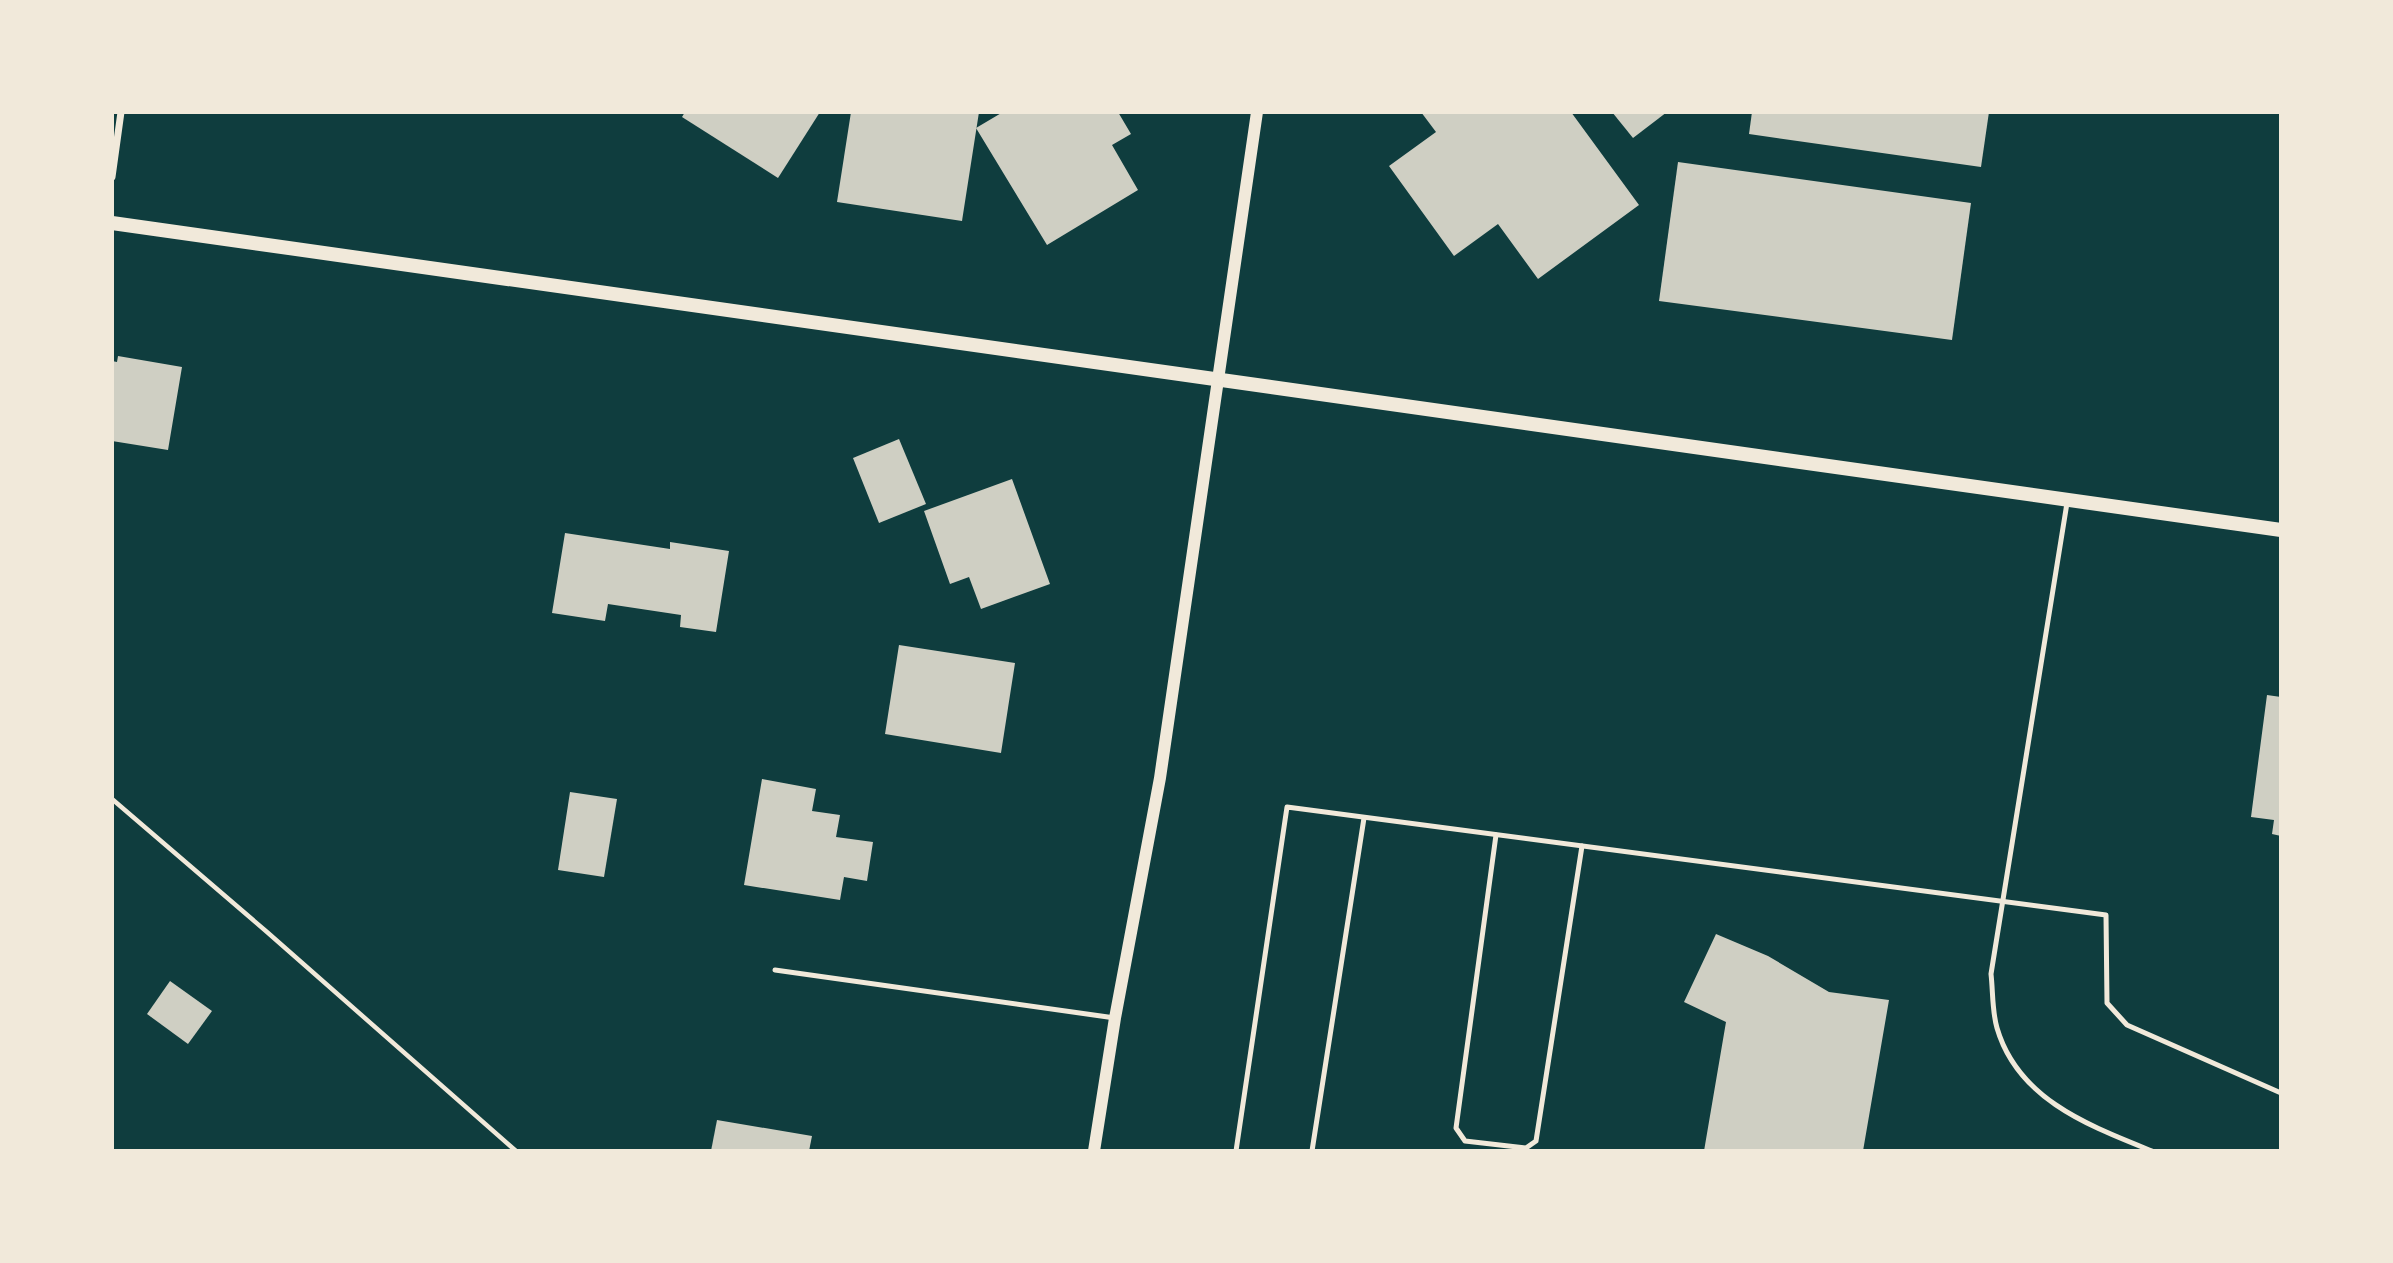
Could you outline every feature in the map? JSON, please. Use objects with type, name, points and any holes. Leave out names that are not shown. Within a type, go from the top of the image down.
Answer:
[{"type":"main road","points":[[112,223],[2281,530]]},
{"type":"street","points":[[112,177],[121,112]]},
{"type":"street","points":[[1094,1151],[1115,1018],[1160,778],[1257,112]]},
{"type":"lane","points":[[2068,500],[1991,974],[1997,1028],[2013,1063],[2049,1102],[2095,1128],[2152,1151]]},
{"type":"lane","points":[[1236,1151],[1287,807],[2106,915],[2107,1003],[2127,1025],[2281,1093]]},
{"type":"lane","points":[[1312,1151],[1364,818]]},
{"type":"lane","points":[[1496,835],[1456,1128],[1465,1141],[1526,1149],[1536,1141],[1581,846]]},
{"type":"lane","points":[[775,970],[1115,1018]]},
{"type":"path","points":[[112,799],[337,992],[516,1151]]},
{"type":"building","points":[[685,112],[820,112],[778,178],[682,117]]},
{"type":"building","points":[[851,112],[979,112],[962,221],[837,202]]},
{"type":"building","points":[[1003,112],[1118,112],[1131,134],[1112,145],[1138,190],[1047,245],[976,128]]},
{"type":"building","points":[[1421,112],[1571,112],[1639,205],[1538,279],[1498,224],[1454,256],[1389,166],[1436,132]]},
{"type":"building","points":[[1612,112],[1667,112],[1633,138]]},
{"type":"building","points":[[1752,112],[1989,112],[1981,167],[1749,134]]},
{"type":"building","points":[[1678,162],[1971,203],[1952,340],[1659,301]]},
{"type":"building","points":[[118,356],[182,367],[168,450],[112,441],[112,361],[117,362]]},
{"type":"building","points":[[899,439],[926,504],[879,523],[853,458]]},
{"type":"building","points":[[1012,479],[1050,584],[981,609],[969,577],[950,584],[924,511]]},
{"type":"building","points":[[565,533],[670,549],[670,542],[729,551],[716,632],[680,627],[681,615],[608,604],[605,621],[552,613]]},
{"type":"building","points":[[899,645],[1015,663],[1001,753],[885,734]]},
{"type":"building","points":[[2267,695],[2281,697],[2281,836],[2272,834],[2274,820],[2251,817]]},
{"type":"building","points":[[762,779],[816,789],[812,811],[840,815],[836,837],[873,842],[867,881],[844,877],[840,900],[744,885]]},
{"type":"building","points":[[570,792],[617,799],[604,877],[558,870]]},
{"type":"building","points":[[1716,934],[1768,956],[1829,992],[1889,1000],[1863,1151],[1704,1151],[1726,1022],[1684,1002]]},
{"type":"building","points":[[170,981],[212,1011],[188,1044],[147,1014]]},
{"type":"building","points":[[717,1120],[812,1136],[809,1151],[711,1151]]}]
